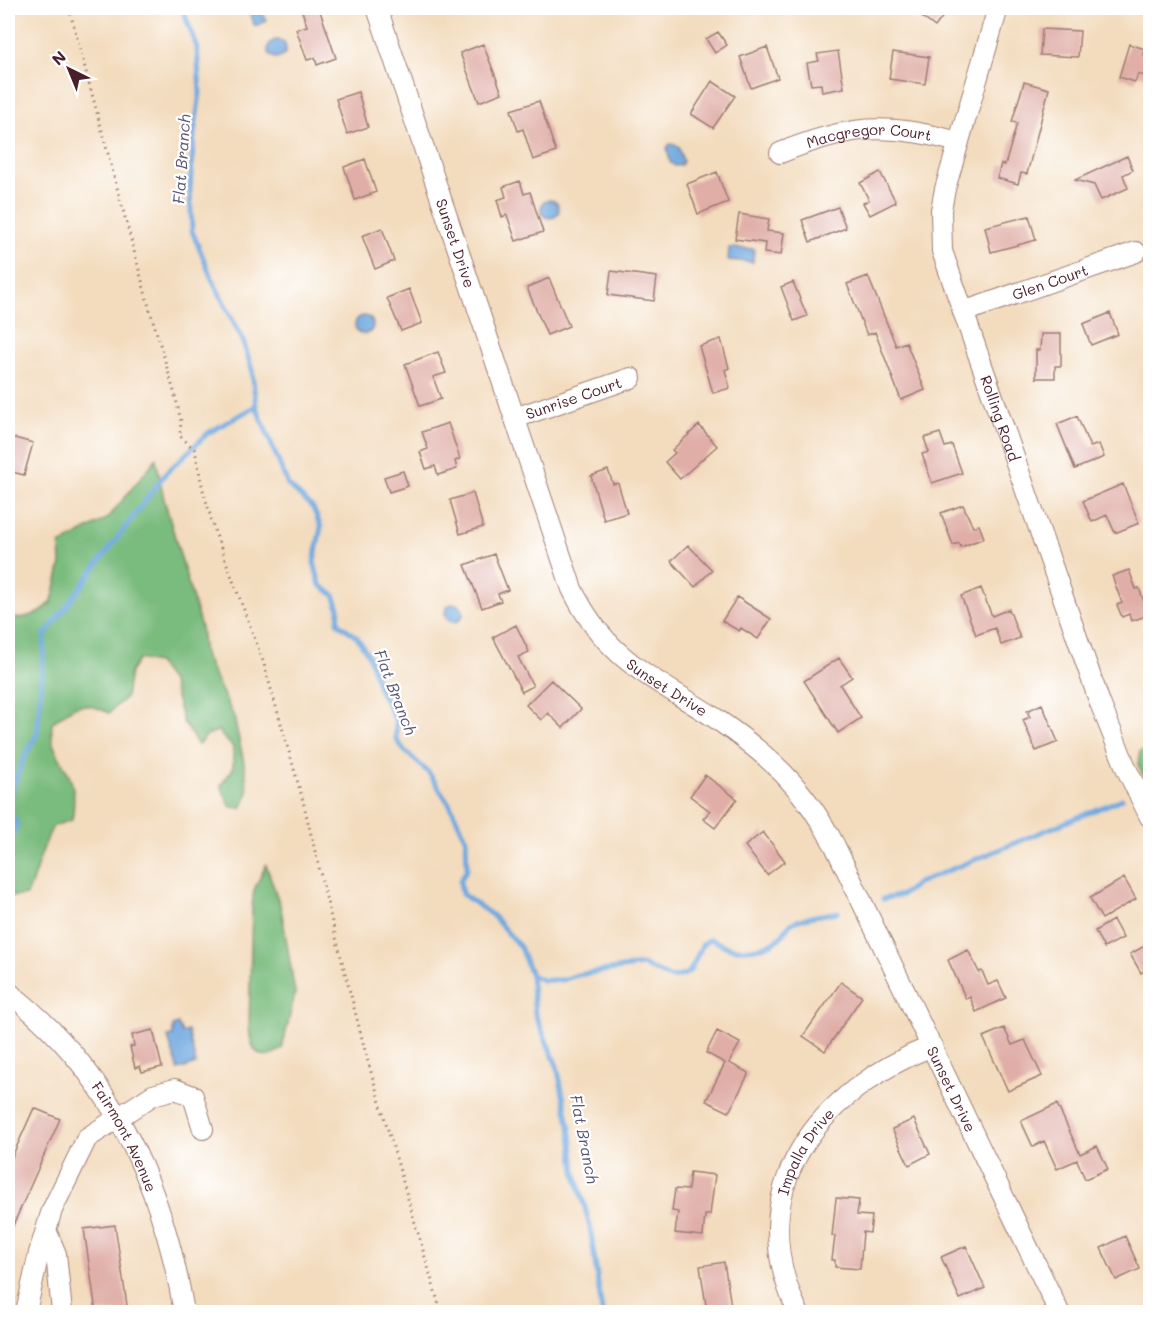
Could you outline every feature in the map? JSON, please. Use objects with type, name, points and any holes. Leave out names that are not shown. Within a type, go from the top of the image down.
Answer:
[{"type":"street","name":"Sunset Drive","points":[[377,8],[572,589],[595,629],[614,650],[636,668],[715,718],[750,744],[797,787],[817,813],[932,1046],[1059,1312]]},
{"type":"street","name":"Rolling Road","points":[[998,8],[945,189],[941,210],[942,250],[1104,713],[1127,770],[1150,817]]},
{"type":"street","name":"Macgregor Court","points":[[780,153],[813,139],[865,129],[896,129],[958,142]]},
{"type":"street","name":"Glen Court","points":[[963,312],[1136,252]]},
{"type":"street","name":"Sunrise Court","points":[[515,418],[632,378]]},
{"type":"street","name":"Fairmont Avenue","points":[[8,992],[38,1017],[69,1048],[118,1116],[156,1198],[178,1277],[184,1312]]},
{"type":"street","name":"Impalla Drive","points":[[798,1312],[784,1272],[779,1244],[779,1216],[782,1194],[798,1154],[809,1135],[826,1114],[853,1090],[882,1070],[932,1046]]},
{"type":"street","points":[[27,1307],[39,1253],[52,1210],[87,1138],[153,1095],[175,1089],[193,1096],[203,1129]]},
{"type":"street","points":[[46,1230],[56,1254],[62,1311]]},
{"type":"street","points":[[27,1307],[38,1292],[44,1289],[55,1295],[62,1311]]},
{"type":"path","points":[[69,8],[118,194],[175,395],[181,421],[180,436],[195,450],[215,532],[263,661],[302,797],[367,1058],[441,1312]]},
{"type":"green space","points":[[156,459],[164,499],[201,628],[204,654],[234,717],[248,792],[242,808],[231,807],[221,785],[233,769],[233,747],[219,730],[206,736],[198,745],[183,722],[172,683],[157,663],[139,659],[130,672],[126,697],[109,713],[84,705],[67,711],[52,723],[55,748],[72,786],[74,800],[72,820],[53,826],[27,895],[8,897],[8,618],[22,618],[41,612],[52,601],[61,564],[60,545],[108,518]]},
{"type":"green space","points":[[1150,746],[1150,792],[1138,764],[1140,752]]},
{"type":"green space","points":[[266,865],[281,908],[295,993],[282,1049],[274,1054],[261,1055],[251,1042],[249,1026],[252,907],[254,890]]},
{"type":"water","points":[[248,8],[261,8],[266,21],[254,25]]},
{"type":"water","points":[[277,40],[283,43],[286,49],[283,55],[277,58],[271,55],[268,49],[271,43]]},
{"type":"water","points":[[670,144],[678,146],[683,161],[681,165],[675,166],[670,162],[667,148]]},
{"type":"water","points":[[546,200],[554,200],[559,205],[557,216],[546,218],[541,213],[541,205]]},
{"type":"water","points":[[729,248],[754,249],[753,262],[728,260]]},
{"type":"water","points":[[364,316],[370,319],[373,325],[370,331],[364,334],[358,331],[355,325],[358,319]]},
{"type":"water","points":[[454,604],[460,607],[463,613],[460,619],[454,622],[448,619],[445,613],[448,607]]},
{"type":"water","points":[[178,1024],[182,1033],[188,1031],[196,1064],[178,1070],[168,1037],[173,1036],[173,1026]]},
{"type":"building","points":[[301,8],[319,8],[336,58],[317,65],[315,58],[307,60],[296,29],[307,26]]},
{"type":"building","points":[[929,8],[949,8],[935,27],[922,17]]},
{"type":"building","points":[[1042,29],[1080,31],[1078,57],[1040,55]]},
{"type":"building","points":[[718,32],[727,45],[715,53],[706,39]]},
{"type":"building","points":[[483,44],[502,93],[479,102],[460,53]]},
{"type":"building","points":[[1129,44],[1145,49],[1144,55],[1150,57],[1150,78],[1138,74],[1135,82],[1119,77]]},
{"type":"building","points":[[767,47],[778,78],[751,88],[740,57]]},
{"type":"building","points":[[838,51],[844,88],[822,92],[821,84],[811,85],[807,63],[819,61],[817,54]]},
{"type":"building","points":[[893,52],[929,57],[925,84],[889,79]]},
{"type":"building","points":[[712,81],[735,96],[713,128],[691,114]]},
{"type":"building","points":[[1024,82],[1049,89],[1027,174],[1021,173],[1018,184],[997,178],[1001,164],[1005,165],[1017,123],[1012,122]]},
{"type":"building","points":[[358,92],[368,127],[347,134],[336,99]]},
{"type":"building","points":[[539,101],[556,152],[533,160],[523,129],[518,131],[511,110]]},
{"type":"building","points":[[1127,156],[1133,170],[1123,175],[1128,188],[1101,200],[1094,185],[1075,180]]},
{"type":"building","points":[[365,159],[376,192],[355,200],[344,167]]},
{"type":"building","points":[[717,172],[728,202],[698,214],[687,184]]},
{"type":"building","points":[[880,172],[896,202],[870,215],[863,203],[869,200],[860,183]]},
{"type":"building","points":[[520,181],[524,194],[530,192],[543,232],[516,241],[507,215],[502,217],[497,200],[506,197],[503,187]]},
{"type":"building","points":[[838,207],[846,228],[810,242],[802,220]]},
{"type":"building","points":[[739,214],[769,219],[767,231],[784,233],[781,255],[764,253],[765,243],[735,239]]},
{"type":"building","points":[[1029,216],[1036,240],[991,252],[985,227]]},
{"type":"building","points":[[382,228],[394,261],[375,269],[362,236]]},
{"type":"building","points":[[611,271],[657,277],[654,301],[608,295]]},
{"type":"building","points":[[868,276],[896,346],[906,342],[925,390],[901,400],[875,332],[867,335],[847,284]]},
{"type":"building","points":[[549,278],[569,326],[547,335],[527,288]]},
{"type":"building","points":[[793,282],[807,316],[794,321],[781,287]]},
{"type":"building","points":[[409,289],[422,323],[401,331],[387,298]]},
{"type":"building","points":[[1110,313],[1118,334],[1091,345],[1083,324]]},
{"type":"building","points":[[1041,334],[1061,334],[1061,366],[1055,366],[1055,378],[1036,378],[1036,350],[1040,350]]},
{"type":"building","points":[[721,339],[729,368],[725,370],[730,388],[713,393],[699,346]]},
{"type":"building","points":[[438,352],[446,373],[433,377],[441,399],[420,406],[405,364]]},
{"type":"building","points":[[1077,416],[1090,447],[1099,444],[1104,457],[1075,469],[1057,424]]},
{"type":"building","points":[[448,423],[460,459],[455,461],[457,469],[438,475],[435,466],[426,469],[420,452],[428,449],[422,432]]},
{"type":"building","points":[[699,425],[717,446],[680,479],[665,462],[675,453],[672,450]]},
{"type":"building","points":[[940,433],[945,447],[952,445],[962,473],[932,483],[922,454],[929,452],[924,438]]},
{"type":"building","points":[[11,437],[33,443],[24,475],[8,471],[8,450]]},
{"type":"building","points":[[608,470],[613,484],[618,483],[627,513],[604,520],[591,476]]},
{"type":"building","points":[[403,471],[408,486],[389,492],[384,477]]},
{"type":"building","points":[[1123,484],[1139,523],[1115,533],[1107,515],[1092,522],[1083,501]]},
{"type":"building","points":[[473,493],[483,527],[460,534],[450,500]]},
{"type":"building","points":[[963,505],[973,527],[979,525],[984,538],[961,547],[959,543],[953,545],[941,513]]},
{"type":"building","points":[[688,545],[712,570],[695,587],[671,561]]},
{"type":"building","points":[[494,554],[508,590],[498,594],[501,601],[482,608],[465,565]]},
{"type":"building","points":[[1129,570],[1136,589],[1139,588],[1149,615],[1131,621],[1129,614],[1122,617],[1117,605],[1122,603],[1112,576]]},
{"type":"building","points":[[981,588],[992,616],[1009,609],[1020,638],[1001,645],[995,628],[976,635],[961,596]]},
{"type":"building","points":[[737,597],[771,619],[758,639],[741,628],[739,631],[722,621]]},
{"type":"building","points":[[516,625],[529,652],[518,657],[533,686],[522,692],[493,637]]},
{"type":"building","points":[[839,658],[852,677],[840,685],[861,718],[838,733],[804,681]]},
{"type":"building","points":[[551,680],[581,709],[563,728],[548,713],[541,720],[526,705]]},
{"type":"building","points":[[1042,704],[1058,742],[1036,751],[1023,720],[1030,717],[1027,711]]},
{"type":"building","points":[[705,775],[737,799],[715,828],[703,819],[710,811],[690,796]]},
{"type":"building","points":[[763,832],[785,861],[767,875],[745,846]]},
{"type":"building","points":[[1124,878],[1136,899],[1102,919],[1090,898]]},
{"type":"building","points":[[1113,920],[1123,938],[1104,948],[1095,931]]},
{"type":"building","points":[[1150,943],[1150,968],[1141,973],[1130,954]]},
{"type":"building","points":[[968,950],[988,985],[998,981],[1006,998],[976,1012],[970,997],[966,999],[948,960]]},
{"type":"building","points":[[841,982],[862,997],[825,1051],[803,1036]]},
{"type":"building","points":[[1004,1028],[1012,1045],[1025,1040],[1042,1076],[1008,1091],[983,1037]]},
{"type":"building","points":[[153,1030],[162,1067],[142,1072],[140,1066],[135,1068],[130,1047],[134,1046],[132,1035]]},
{"type":"building","points":[[717,1031],[740,1043],[729,1063],[749,1073],[729,1112],[706,1101],[725,1063],[706,1053]]},
{"type":"building","points":[[1057,1104],[1080,1154],[1097,1146],[1108,1169],[1085,1179],[1077,1160],[1057,1169],[1044,1141],[1033,1147],[1021,1121]]},
{"type":"building","points":[[34,1108],[60,1119],[8,1237],[8,1166]]},
{"type":"building","points":[[914,1119],[930,1154],[909,1165],[892,1129]]},
{"type":"building","points":[[690,1172],[715,1175],[710,1215],[705,1215],[703,1236],[675,1233],[678,1212],[672,1211],[675,1189],[688,1190]]},
{"type":"building","points":[[836,1198],[859,1200],[857,1215],[872,1216],[870,1233],[863,1232],[860,1269],[835,1267],[835,1260],[832,1260]]},
{"type":"building","points":[[115,1225],[128,1312],[96,1312],[84,1229]]},
{"type":"building","points":[[1125,1236],[1140,1269],[1116,1280],[1101,1248]]},
{"type":"building","points":[[966,1246],[985,1288],[960,1299],[941,1257]]},
{"type":"building","points":[[724,1262],[732,1312],[707,1312],[700,1266]]},
{"type":"waterway","name":"Flat Branch","points":[[182,8],[197,47],[200,93],[190,189],[192,231],[212,279],[243,341],[252,370],[256,406],[288,485],[313,508],[321,527],[314,562],[320,585],[334,595],[339,608],[338,623],[357,637],[369,656],[379,688],[396,720],[396,739],[404,750],[429,773],[450,805],[466,839],[467,869],[460,881],[462,894],[492,915],[520,947],[531,975],[535,1014],[557,1066],[571,1133],[575,1171],[590,1226],[602,1312]]},
{"type":"waterway","points":[[8,861],[10,843],[17,823],[8,811],[12,788],[37,734],[45,635],[165,474],[208,433],[256,406]]},
{"type":"waterway","points":[[883,899],[902,895],[918,883],[1122,799]]},
{"type":"waterway","points":[[531,975],[542,980],[563,980],[577,975],[642,965],[672,978],[690,971],[703,944],[710,939],[736,949],[758,948],[777,940],[790,925],[797,921],[838,912]]}]
